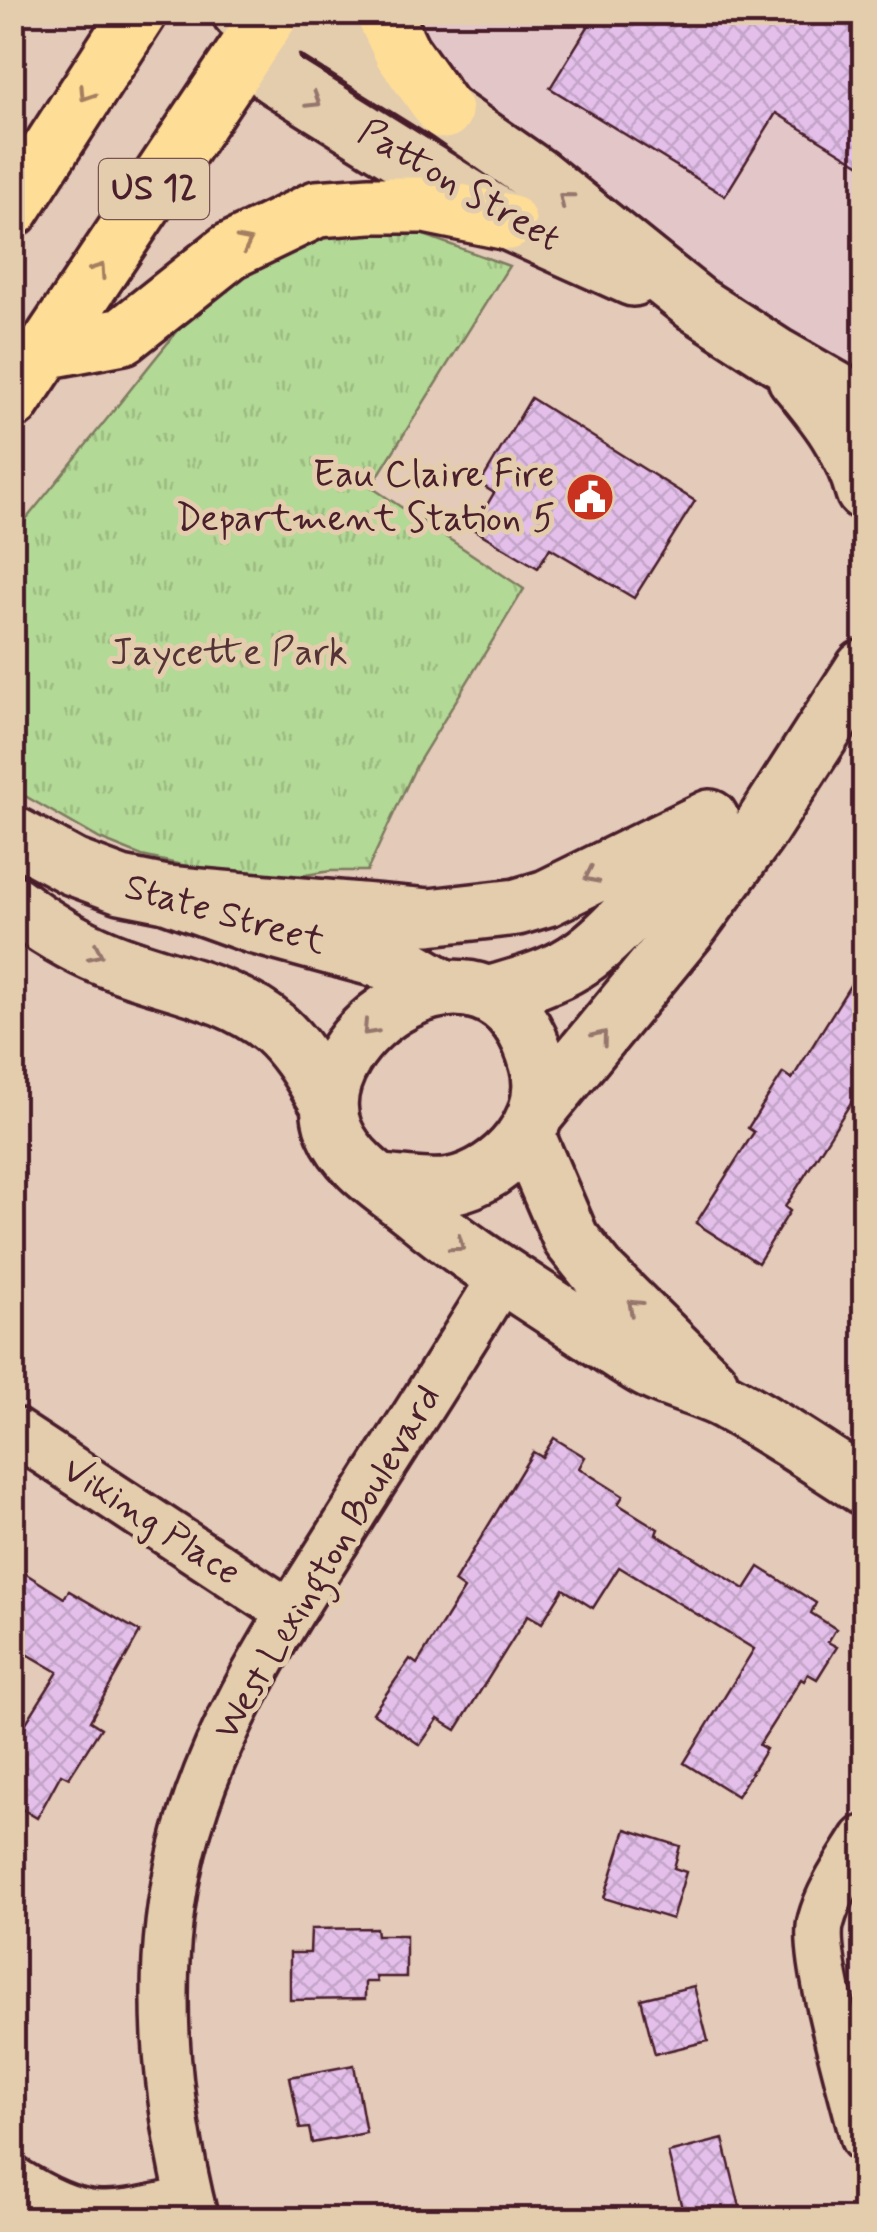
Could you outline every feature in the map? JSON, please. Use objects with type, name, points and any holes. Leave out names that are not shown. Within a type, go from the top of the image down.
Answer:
[{"type":"main road","name":"US 12","points":[[12,209],[139,12]]},
{"type":"main road","points":[[384,12],[402,52],[444,112]]},
{"type":"main road","name":"US 12","points":[[12,401],[258,17]]},
{"type":"main road","name":"Patton Street","points":[[696,304],[508,222],[275,77],[258,17],[308,26],[444,112],[536,176],[696,304],[864,406]]},
{"type":"main road","points":[[44,351],[124,336],[230,250],[317,210],[370,205],[425,206],[508,222]]},
{"type":"main road","points":[[778,357],[836,426],[864,492]]},
{"type":"main road","points":[[383,1183],[450,1186],[484,1173],[511,1152],[690,927],[758,834],[850,689],[864,630]]},
{"type":"main road","points":[[850,689],[710,818],[652,888],[577,961],[540,980],[412,995],[386,1012],[360,1037],[340,1067],[328,1102],[333,1127],[360,1168],[457,1245],[648,1370],[726,1401],[864,1486]]},
{"type":"main road","points":[[166,894],[429,917],[517,907],[547,898],[710,818]]},
{"type":"main road","name":"State Street","points":[[12,834],[73,867],[120,885],[166,894],[252,925],[410,968],[465,991]]},
{"type":"main road","name":"State Street","points":[[12,903],[55,933],[105,958],[215,995],[247,1010],[276,1030],[305,1064],[328,1102]]},
{"type":"main road","points":[[465,991],[517,1019],[533,1046],[542,1078],[532,1123],[570,1239],[600,1275],[726,1401]]},
{"type":"street","name":"West Lexington Boulevard","points":[[192,2210],[169,2090],[164,2004],[168,1924],[182,1851],[204,1778],[234,1708],[290,1612],[503,1275]]},
{"type":"street","name":"Viking Place","points":[[12,1430],[290,1612]]},
{"type":"street","points":[[864,1839],[834,1888],[819,1924],[822,1962],[864,2139]]},
{"type":"street","points":[[12,2178],[43,2198],[80,2214],[192,2210]]},
{"type":"shaded area","points":[[383,13],[864,13],[864,406],[537,176]]},
{"type":"green space","name":"Jaycette Park","points":[[382,231],[424,235],[509,266],[371,487],[524,589],[416,766],[367,871],[331,871],[273,880],[142,856],[100,839],[13,789],[12,542],[19,528],[172,338],[228,280],[259,259],[293,245],[328,236]]},
{"type":"building","points":[[597,12],[864,12],[864,167],[776,113],[725,196],[550,88]]},
{"type":"building","name":"Eau Claire Fire Department Station 5","points":[[531,398],[695,501],[634,598],[550,548],[538,568],[473,529],[494,493],[480,484]]},
{"type":"building","points":[[864,963],[864,1082],[785,1207],[790,1211],[758,1263],[696,1223],[754,1132],[748,1128],[783,1073],[792,1079]]},
{"type":"building","points":[[554,1438],[585,1457],[579,1468],[623,1496],[618,1504],[658,1529],[656,1534],[745,1589],[759,1567],[816,1603],[811,1613],[836,1629],[828,1642],[837,1647],[817,1679],[808,1674],[804,1681],[801,1679],[759,1745],[766,1749],[737,1796],[684,1763],[754,1649],[619,1567],[593,1608],[563,1589],[542,1623],[528,1615],[456,1730],[438,1719],[420,1745],[373,1713],[410,1659],[417,1664],[464,1589],[454,1582],[533,1452],[542,1457]]},
{"type":"building","points":[[12,1565],[64,1598],[69,1591],[140,1632],[90,1721],[101,1728],[69,1778],[61,1774],[37,1818],[12,1803],[12,1745],[58,1672],[12,1645]]},
{"type":"building","points":[[626,1829],[680,1846],[674,1868],[686,1872],[672,1919],[604,1898]]},
{"type":"building","points":[[376,1928],[377,1935],[406,1935],[406,1977],[376,1977],[377,1982],[365,1982],[365,1999],[290,2000],[290,1953],[310,1953],[311,1929]]},
{"type":"building","points":[[694,1986],[708,2041],[655,2054],[641,1999]]},
{"type":"building","points":[[354,2065],[366,2133],[312,2143],[309,2128],[300,2129],[290,2077]]},
{"type":"building","points":[[723,2139],[740,2207],[685,2220],[668,2153]]},
{"type":"place","name":"Eau Claire Fire Department Station 5","points":[[590,497]]}]
